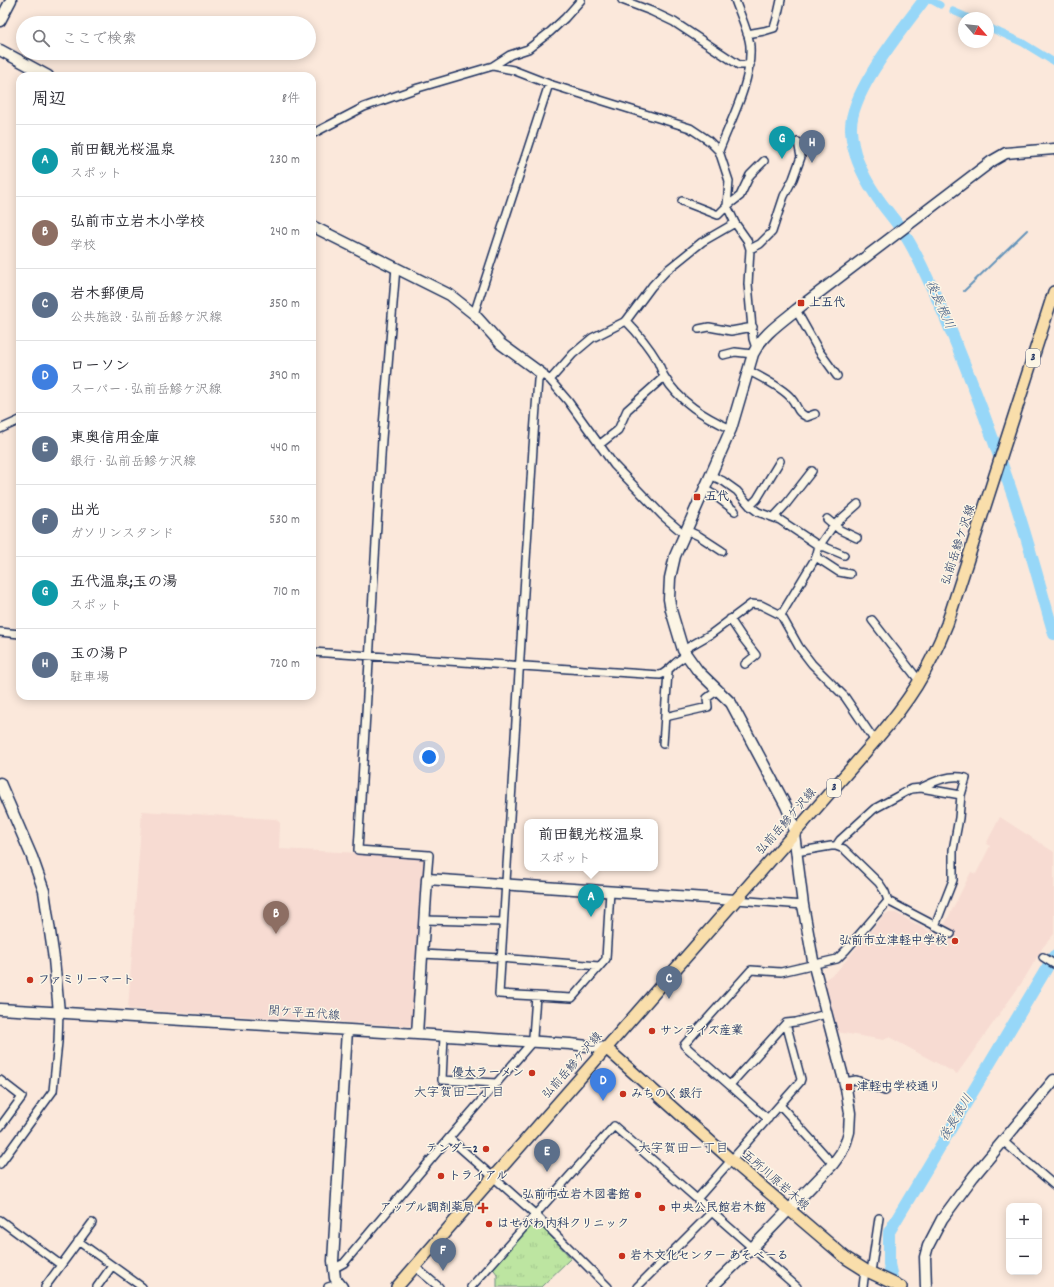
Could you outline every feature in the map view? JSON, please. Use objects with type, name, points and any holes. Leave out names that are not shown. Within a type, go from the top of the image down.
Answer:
[{"type":"main road","name":"弘前岳鰺ケ沢線","points":[[397,1287],[906,704],[920,682],[935,653],[947,624],[1054,292]]},
{"type":"main road","name":"五所川原岩木線","points":[[606,1048],[731,1160],[846,1258],[871,1273],[901,1287]]},
{"type":"street","points":[[0,21],[11,0]]},
{"type":"street","points":[[316,132],[364,107],[418,88],[493,66],[510,55],[528,49],[550,32],[581,0]]},
{"type":"street","points":[[622,0],[674,22],[739,65],[750,65]]},
{"type":"street","points":[[719,151],[740,97],[750,65],[750,46],[735,0]]},
{"type":"street","points":[[747,34],[774,28],[781,0]]},
{"type":"street","points":[[0,50],[16,59]]},
{"type":"street","points":[[18,60],[41,72]]},
{"type":"street","points":[[493,66],[513,70],[549,84],[690,128],[708,140],[719,151],[729,181],[727,206],[735,224],[747,240],[750,249],[748,284],[755,351]]},
{"type":"street","points":[[474,314],[549,84]]},
{"type":"street","points":[[750,249],[760,244],[772,232],[784,196],[793,179],[801,157],[798,142]]},
{"type":"street","points":[[712,1287],[833,1164],[841,1153],[849,1132],[850,1112],[844,1082],[814,966],[803,905],[792,820],[755,746],[731,703],[698,671],[685,653],[671,610],[669,599],[672,567],[685,532],[731,429],[755,351],[769,333],[796,310],[992,161],[1006,153],[1054,148]]},
{"type":"street","points":[[682,200],[718,215],[740,196],[750,175],[764,161]]},
{"type":"street","points":[[610,891],[606,959],[572,998],[499,994],[538,380],[546,377],[592,338],[626,321],[652,286],[666,271],[702,242],[735,224]]},
{"type":"street","points":[[316,228],[450,295],[474,314],[501,344],[546,377],[568,401],[614,465],[662,516],[685,532],[699,536],[722,552]]},
{"type":"street","points":[[396,267],[382,439],[358,850],[428,855],[417,1034]]},
{"type":"street","points":[[796,310],[819,350],[837,376]]},
{"type":"street","points":[[626,321],[638,334],[658,362],[664,377],[681,397],[700,413],[731,429]]},
{"type":"street","points":[[699,329],[709,327],[731,331],[753,328]]},
{"type":"street","points":[[723,355],[735,352],[755,351]]},
{"type":"street","points":[[749,371],[763,377],[792,399],[797,410],[802,415],[807,417],[815,414]]},
{"type":"street","points":[[599,445],[618,430],[627,410],[664,377]]},
{"type":"street","points":[[0,429],[16,422]]},
{"type":"street","points":[[750,506],[757,499],[780,461]]},
{"type":"street","points":[[774,517],[812,471]]},
{"type":"street","points":[[710,475],[724,481],[737,491],[750,506],[758,512],[780,520],[819,546],[844,555]]},
{"type":"street","points":[[704,489],[735,511]]},
{"type":"street","points":[[781,615],[816,557],[819,551],[819,546],[833,526],[858,504]]},
{"type":"street","points":[[827,519],[833,526],[857,538]]},
{"type":"street","points":[[816,557],[839,572],[850,574]]},
{"type":"street","points":[[663,744],[668,672],[673,664],[685,653],[751,604],[761,605],[781,615],[798,647],[812,664],[845,697],[875,741]]},
{"type":"street","points":[[730,619],[756,655],[745,664]]},
{"type":"street","points":[[872,620],[920,682]]},
{"type":"street","points":[[0,632],[16,634]]},
{"type":"street","points":[[316,652],[660,675],[668,672]]},
{"type":"street","points":[[665,717],[708,707],[707,698],[718,690]]},
{"type":"street","points":[[921,788],[934,782],[957,776],[966,778],[961,795],[959,818],[953,850],[953,880],[935,926]]},
{"type":"street","points":[[0,783],[32,857],[44,891],[57,980],[59,1012],[58,1042],[52,1091],[0,1164]]},
{"type":"street","points":[[836,846],[840,840],[874,809],[911,789],[921,788],[961,795]]},
{"type":"street","points":[[796,852],[831,846],[844,849],[879,883],[885,892],[888,901],[952,934]]},
{"type":"street","points":[[427,879],[803,905]]},
{"type":"street","points":[[768,1119],[684,1045],[751,970],[781,972],[814,966],[837,959],[888,901]]},
{"type":"street","points":[[424,920],[503,922]]},
{"type":"street","points":[[422,954],[501,958],[600,966]]},
{"type":"street","points":[[1044,957],[1054,964]]},
{"type":"street","points":[[333,1269],[344,1264],[449,1138],[532,1042],[534,1037],[536,996]]},
{"type":"street","name":"関ケ平五代線","points":[[0,1009],[417,1034],[606,1048]]},
{"type":"street","points":[[730,1085],[786,1023],[796,1022],[826,1014]]},
{"type":"street","points":[[697,1199],[800,1082],[801,1079],[786,1023]]},
{"type":"street","points":[[341,1285],[335,1278],[333,1269],[347,1030]]},
{"type":"street","points":[[444,1036],[442,1080],[497,1083]]},
{"type":"street","points":[[0,1080],[22,1097],[0,1127]]},
{"type":"street","points":[[844,1082],[856,1080],[885,1091]]},
{"type":"street","points":[[926,1287],[925,1257],[928,1246],[947,1213],[973,1177],[1054,1080]]},
{"type":"street","points":[[780,1105],[833,1164]]},
{"type":"street","points":[[471,1287],[614,1126],[797,1287]]},
{"type":"street","points":[[449,1138],[535,1214],[608,1287]]},
{"type":"street","points":[[1003,1141],[1054,1185]]},
{"type":"street","points":[[637,1287],[712,1212]]},
{"type":"street","points":[[863,1287],[871,1273],[879,1218]]},
{"type":"street","points":[[0,1220],[61,1265]]},
{"type":"street","points":[[45,1287],[92,1223]]},
{"type":"street","points":[[78,1241],[142,1287]]},
{"type":"street","points":[[96,1287],[112,1266]]},
{"type":"street","points":[[415,1267],[439,1287]]},
{"type":"street","points":[[328,1287],[341,1285]]},
{"type":"shaded area","points":[[142,811],[276,819],[280,823],[279,849],[421,856],[424,858],[414,1020],[409,1026],[128,1009]]},
{"type":"shaded area","name":"弘前市立津軽中学校","points":[[1000,817],[1054,852],[1054,934],[1043,947],[1023,981],[957,1074],[889,1037],[884,1040],[837,1032],[823,981],[837,971],[884,915],[888,913],[896,913],[930,932],[938,923],[944,926],[971,872],[976,874],[990,846],[986,844]]},
{"type":"green space","points":[[537,1222],[571,1258],[541,1287],[497,1287],[497,1274],[492,1267],[532,1223]]},
{"type":"waterway","name":"後長根川","points":[[924,0],[878,62],[858,98],[853,115],[851,130],[853,147],[862,172],[879,200],[904,234],[916,255],[959,350],[1018,510],[1054,634]]},
{"type":"waterway","points":[[931,0],[940,5]]},
{"type":"waterway","points":[[953,11],[958,13]]},
{"type":"waterway","points":[[994,30],[1023,43],[1054,62]]},
{"type":"waterway","points":[[964,291],[1027,230]]},
{"type":"waterway","name":"後長根川","points":[[938,302],[943,299]]},
{"type":"waterway","name":"後長根川","points":[[894,1287],[889,1264],[889,1232],[1054,956]]},
{"type":"place","name":"五代温泉;玉の湯","points":[[782,159]]},
{"type":"place","name":"玉の湯Ｐ","points":[[812,163]]},
{"type":"place","name":"上五代","points":[[801,303]]},
{"type":"place","name":"五代","points":[[697,497]]},
{"type":"place","name":"前田観光桜温泉","points":[[591,917]]},
{"type":"place","name":"弘前市立岩木小学校","points":[[276,934]]},
{"type":"place","name":"弘前市立津軽中学校","points":[[955,941]]},
{"type":"place","name":"ファミリーマート","points":[[30,980]]},
{"type":"place","name":"岩木郵便局","points":[[669,999]]},
{"type":"place","name":"サンライズ産業","points":[[652,1031]]},
{"type":"place","name":"優太ラーメン","points":[[532,1073]]},
{"type":"place","name":"津軽中学校通り","points":[[849,1087]]},
{"type":"place","name":"みちのく銀行","points":[[623,1094]]},
{"type":"place","name":"ローソン","points":[[603,1101]]},
{"type":"place","name":"テンダー2","points":[[486,1149]]},
{"type":"place","name":"東奥信用金庫","points":[[547,1172]]},
{"type":"place","name":"トライアル","points":[[441,1176]]},
{"type":"place","name":"弘前市立岩木図書館","points":[[638,1195]]},
{"type":"place","name":"アップル調剤薬局","points":[[483,1208]]},
{"type":"place","name":"中央公民館岩木館","points":[[662,1208]]},
{"type":"place","name":"はせがわ内科クリニック","points":[[489,1224]]},
{"type":"place","name":"岩木文化センター あそべーる","points":[[622,1256]]},
{"type":"place","name":"出光","points":[[443,1271]]},
{"type":"district","name":"大字賀田二丁目","points":[[459,1093]]},
{"type":"district","name":"大字賀田一丁目","points":[[683,1149]]}]
